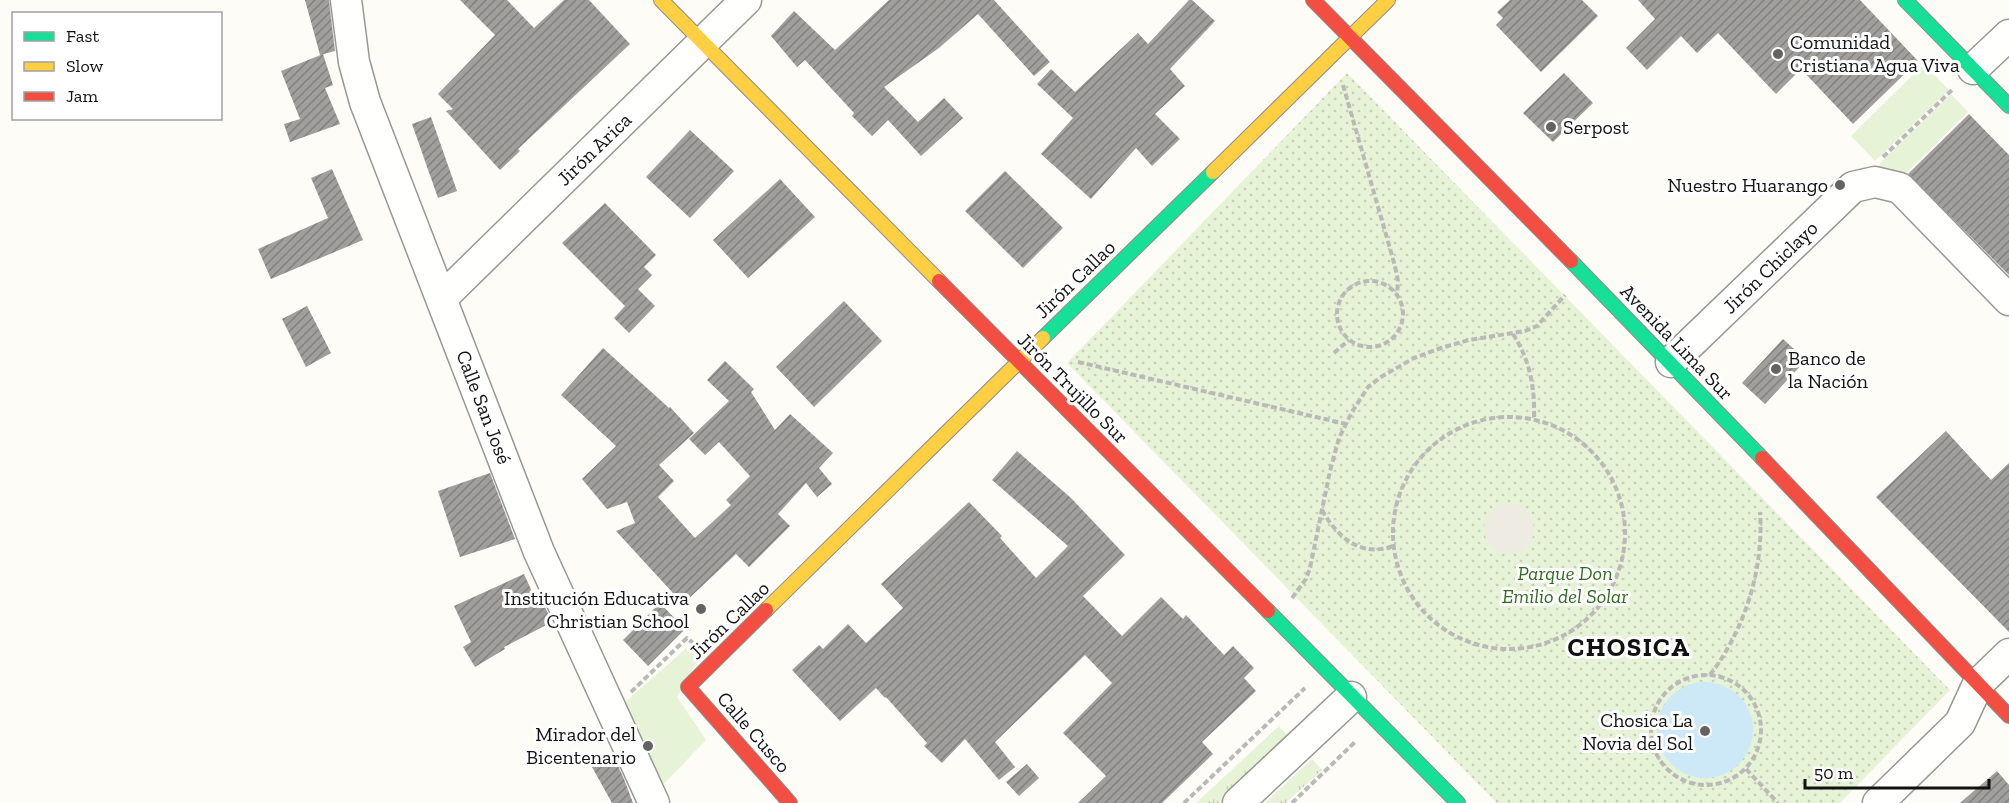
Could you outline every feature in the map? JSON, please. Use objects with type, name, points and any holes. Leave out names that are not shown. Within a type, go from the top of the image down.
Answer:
[{"type":"main road","name":"Jirón Trujillo Sur","points":[[662,0],[1458,803]]},
{"type":"main road","name":"Avenida Lima Sur","points":[[1313,0],[1671,362],[1978,684],[2007,710]]},
{"type":"main road","name":"Jirón Callao","points":[[688,687],[1388,0]]},
{"type":"main road","points":[[1905,0],[2009,106]]},
{"type":"main road","name":"Calle Cusco","points":[[688,687],[790,803]]},
{"type":"street","name":"Calle San José","points":[[346,0],[354,62],[364,102],[539,552],[654,803]]},
{"type":"street","name":"Jirón Arica","points":[[442,298],[746,0]]},
{"type":"street","points":[[1973,69],[2009,35]]},
{"type":"street","points":[[1864,185],[1900,188],[2009,300]]},
{"type":"street","name":"Jirón Chiclayo","points":[[1671,362],[1864,185]]},
{"type":"street","points":[[1878,803],[1960,723],[1978,684],[2009,654]]},
{"type":"street","points":[[1238,803],[1351,697]]},
{"type":"street","points":[[1960,723],[2007,710]]},
{"type":"path","points":[[1864,185],[1973,69]]},
{"type":"path","points":[[1343,85],[1395,266],[1398,281],[1397,295]]},
{"type":"path","points":[[1274,619],[1306,579],[1339,438],[1368,387],[1381,376],[1414,358],[1469,340],[1513,334],[1537,326],[1556,303],[1585,276]]},
{"type":"path","points":[[1365,280],[1375,280],[1385,284],[1397,295],[1403,309],[1400,330],[1392,339],[1371,348],[1359,346],[1349,340],[1337,321],[1340,299],[1347,290],[1365,280]]},
{"type":"path","points":[[1513,334],[1528,362],[1534,399],[1534,419]]},
{"type":"path","points":[[1334,353],[1349,340]]},
{"type":"path","points":[[1078,362],[1346,424]]},
{"type":"path","points":[[1505,416],[1534,419],[1563,429],[1589,447],[1611,477],[1624,512],[1625,550],[1613,586],[1592,616],[1561,638],[1526,650],[1488,649],[1453,636],[1424,613],[1409,593],[1398,570],[1393,546],[1395,510],[1407,477],[1428,449],[1451,432],[1477,421],[1505,416]]},
{"type":"path","points":[[1321,510],[1339,535],[1359,548],[1385,549],[1393,546]]},
{"type":"path","points":[[1710,675],[1730,648],[1747,608],[1754,583],[1760,543],[1760,512]]},
{"type":"path","points":[[1184,803],[1324,670]]},
{"type":"path","points":[[1710,675],[1728,679],[1743,689],[1754,703],[1760,719],[1761,737],[1756,754],[1746,769],[1731,780],[1713,785],[1695,784],[1677,778],[1664,765],[1654,749],[1651,731],[1654,712],[1663,696],[1676,684],[1693,676],[1710,675]]},
{"type":"path","points":[[1292,803],[1376,722]]},
{"type":"path","points":[[1746,769],[1778,803]]},
{"type":"green space","points":[[1924,64],[1949,90],[1875,161],[1851,136]]},
{"type":"green space","name":"Parque Don Emilio del Solar","points":[[1347,73],[1950,690],[1840,803],[1497,803],[1067,363]]},
{"type":"green space","points":[[1951,94],[1968,112],[1897,182],[1879,164]]},
{"type":"green space","points":[[690,645],[700,656],[677,697],[706,740],[661,787],[625,702]]},
{"type":"green space","points":[[1279,726],[1289,737],[1219,803],[1196,803]]},
{"type":"green space","points":[[1312,759],[1322,770],[1286,803],[1265,803]]},
{"type":"shaded area","points":[[1504,504],[1514,504],[1527,511],[1534,524],[1534,534],[1527,547],[1514,554],[1504,554],[1495,550],[1488,543],[1484,534],[1484,524],[1488,515],[1495,508]]},
{"type":"water","points":[[1705,682],[1723,686],[1739,696],[1749,712],[1753,730],[1749,748],[1739,764],[1723,774],[1705,778],[1687,774],[1671,764],[1661,748],[1657,730],[1661,712],[1671,696],[1687,686]]},
{"type":"building","points":[[305,0],[329,0],[335,51],[320,55]]},
{"type":"building","points":[[460,0],[507,0],[534,28],[564,0],[589,0],[630,44],[518,149],[520,151],[500,170],[446,111],[453,109],[438,94],[495,35]]},
{"type":"building","points":[[889,0],[994,0],[1050,62],[1034,76],[978,14],[939,48],[884,87],[918,122],[944,98],[963,118],[921,156],[888,120],[872,136],[805,60],[797,67],[771,36],[794,11],[835,50]]},
{"type":"building","points":[[1189,0],[1192,0],[1215,21],[1170,69],[1185,86],[1155,114],[1180,139],[1152,166],[1136,148],[1091,199],[1041,154],[1073,118],[1037,84],[1051,69],[1075,92],[1138,33],[1148,44]]},
{"type":"building","points":[[1510,0],[1582,0],[1598,16],[1541,72],[1496,25],[1503,18],[1497,12]]},
{"type":"building","points":[[1638,0],[1860,0],[1918,61],[1853,124],[1801,69],[1776,94],[1718,33],[1697,53],[1681,36],[1647,70],[1626,48],[1655,19]]},
{"type":"building","points":[[323,54],[333,85],[325,88],[340,124],[290,142],[284,124],[300,119],[281,71]]},
{"type":"building","points":[[1564,73],[1593,103],[1553,142],[1523,113]]},
{"type":"building","points":[[1969,114],[2009,155],[2009,275],[1908,174]]},
{"type":"building","points":[[431,117],[457,191],[438,198],[412,124]]},
{"type":"building","points":[[690,130],[734,171],[690,218],[646,177]]},
{"type":"building","points":[[332,169],[363,240],[271,279],[258,249],[328,218],[311,178]]},
{"type":"building","points":[[1005,171],[1063,228],[1023,268],[965,211]]},
{"type":"building","points":[[780,179],[815,217],[748,278],[713,240]]},
{"type":"building","points":[[605,203],[656,255],[644,267],[652,275],[638,289],[655,306],[629,333],[614,318],[625,306],[562,243]]},
{"type":"building","points":[[844,301],[882,341],[814,407],[776,367]]},
{"type":"building","points":[[307,306],[331,353],[306,367],[282,319]]},
{"type":"building","points":[[1783,339],[1806,360],[1765,404],[1742,383]]},
{"type":"building","points":[[603,348],[670,407],[694,433],[659,465],[674,481],[658,497],[695,538],[731,505],[726,500],[750,476],[719,442],[705,455],[689,439],[729,401],[707,380],[725,361],[754,389],[751,392],[775,430],[790,414],[833,453],[819,468],[832,484],[817,497],[806,483],[778,514],[790,526],[749,567],[736,554],[683,604],[616,531],[635,523],[627,502],[607,509],[582,479],[616,446],[561,395]]},
{"type":"building","points":[[1946,431],[1991,480],[2009,463],[2009,632],[1876,497]]},
{"type":"building","points":[[1017,451],[1071,498],[1125,555],[1083,596],[1122,636],[1161,597],[1183,619],[1186,615],[1224,655],[1233,646],[1254,668],[1244,678],[1256,691],[1202,742],[1213,754],[1162,803],[1078,803],[1106,776],[1063,733],[1112,683],[1085,655],[995,742],[1015,767],[999,780],[965,739],[942,763],[924,746],[927,743],[876,688],[840,721],[792,670],[819,645],[823,649],[848,624],[866,643],[903,608],[881,584],[969,502],[1002,536],[1000,538],[1036,578],[1068,546],[992,480]]},
{"type":"building","points":[[490,473],[515,539],[460,557],[438,491]]},
{"type":"building","points":[[524,574],[539,607],[544,605],[552,622],[504,647],[505,649],[475,667],[463,647],[471,642],[454,606]]},
{"type":"building","points":[[660,603],[685,629],[648,666],[623,640]]},
{"type":"building","points":[[613,755],[633,803],[612,803],[592,767]]},
{"type":"building","points":[[1027,764],[1039,778],[1019,796],[1006,782]]},
{"type":"building","points":[[1997,771],[2009,785],[2009,803],[1960,803]]},
{"type":"traffic: fast","points":[[1905,0],[2009,106]]},
{"type":"traffic: fast","points":[[1043,338],[1213,172]]},
{"type":"traffic: fast","points":[[1571,261],[1762,458]]},
{"type":"traffic: fast","points":[[1268,611],[1458,803]]},
{"type":"traffic: slow","points":[[661,0],[939,281]]},
{"type":"traffic: slow","points":[[1213,172],[1388,0]]},
{"type":"traffic: slow","points":[[766,610],[1043,338]]},
{"type":"traffic: jam","points":[[1313,0],[1571,261]]},
{"type":"traffic: jam","points":[[939,281],[1268,611]]},
{"type":"traffic: jam","points":[[1762,458],[2009,716]]},
{"type":"traffic: jam","points":[[766,610],[688,687],[790,803]]},
{"type":"place","name":"Comunidad Cristiana Agua Viva","points":[[1778,54]]},
{"type":"place","name":"Serpost","points":[[1551,127]]},
{"type":"place","name":"Nuestro Huarango","points":[[1840,185]]},
{"type":"place","name":"Banco de la Nación","points":[[1776,369]]},
{"type":"place","name":"Institución Educativa Christian School","points":[[701,609]]},
{"type":"place","name":"Chosica La Novia del Sol","points":[[1705,731]]},
{"type":"place","name":"Mirador del Bicentenario","points":[[648,746]]},
{"type":"district","name":"CHOSICA","points":[[1629,647]]}]
